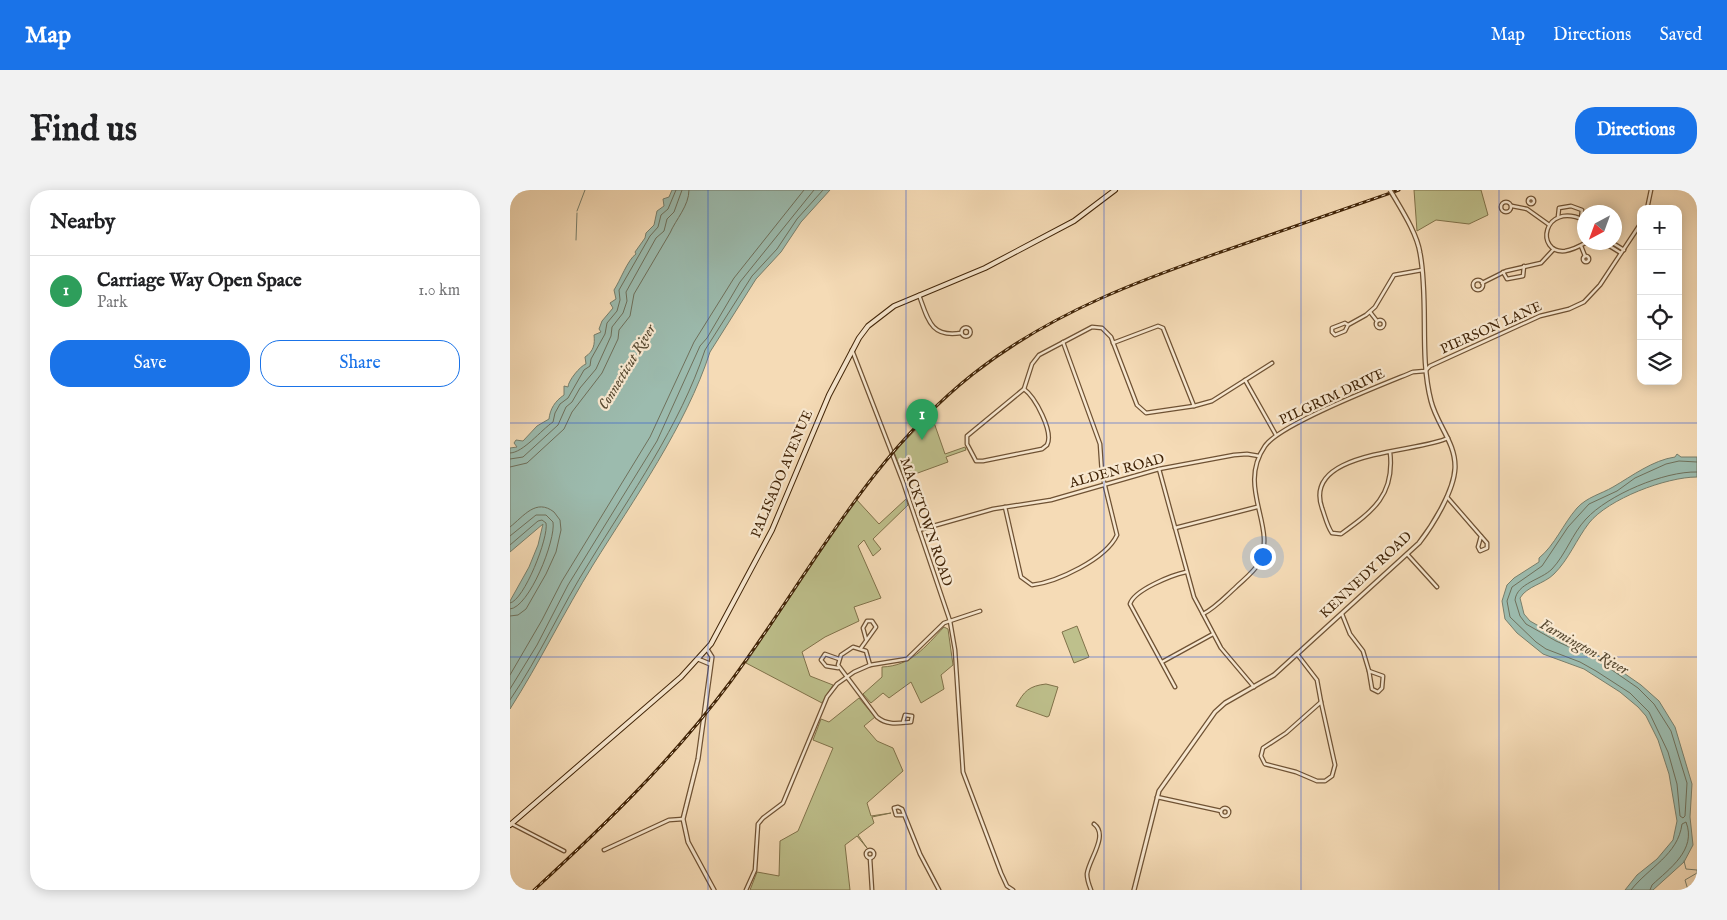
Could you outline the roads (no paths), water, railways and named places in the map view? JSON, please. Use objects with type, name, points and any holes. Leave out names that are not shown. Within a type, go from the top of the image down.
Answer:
[{"type":"main road","name":"PALISADO AVENUE","points":[[511,825],[698,660],[707,649],[728,615],[772,530],[814,428],[852,350],[864,330],[880,314],[918,295],[985,268],[1083,216],[1115,190]]},
{"type":"street","name":"KENNEDY ROAD","points":[[1134,890],[1157,797],[1165,780],[1215,712],[1224,702],[1274,675],[1408,554],[1428,532],[1446,495],[1455,468],[1454,453],[1431,402],[1419,247],[1390,190]]},
{"type":"street","points":[[1648,205],[1651,190]]},
{"type":"street","points":[[1512,206],[1507,212],[1501,208],[1505,202],[1512,206],[1526,209],[1548,224]]},
{"type":"street","points":[[1526,209],[1529,203]]},
{"type":"street","points":[[1558,217],[1560,208],[1571,206],[1577,208]]},
{"type":"street","points":[[1577,218],[1558,217],[1548,224],[1546,236],[1554,249],[1565,251],[1577,247]]},
{"type":"street","name":"PIERSON LANE","points":[[1427,368],[1534,319],[1584,302],[1598,288],[1637,229]]},
{"type":"street","points":[[1482,283],[1476,281],[1473,288],[1480,290],[1482,283],[1502,272],[1542,262],[1554,249]]},
{"type":"street","points":[[1582,250],[1585,256]]},
{"type":"street","points":[[1615,250],[1621,254]]},
{"type":"street","points":[[1502,272],[1507,279],[1513,279],[1523,275],[1524,266]]},
{"type":"street","points":[[1348,325],[1342,323],[1333,327],[1332,332],[1335,335],[1343,332],[1348,325],[1370,312],[1394,275],[1422,270]]},
{"type":"street","points":[[918,295],[928,320],[936,330],[949,335],[962,333]]},
{"type":"street","points":[[1370,312],[1377,321]]},
{"type":"street","points":[[1024,389],[1037,403],[1049,442],[1042,449],[983,462],[976,460],[967,444],[968,436],[1024,389],[1035,360],[1088,328],[1095,326],[1105,330],[1113,343],[1137,405],[1143,412],[1151,414],[1194,406],[1217,398],[1272,363]]},
{"type":"street","points":[[1113,343],[1158,326],[1165,329],[1194,406]]},
{"type":"street","points":[[1005,507],[1021,577],[1027,584],[1038,584],[1082,568],[1115,539],[1116,527],[1105,483],[1097,433],[1063,342]]},
{"type":"street","name":"MACKTOWN ROAD","points":[[852,350],[919,530],[950,621],[957,677],[963,772],[1007,886]]},
{"type":"street","name":"PILGRIM DRIVE","points":[[1203,614],[1242,581],[1259,562],[1264,541],[1254,478],[1259,456],[1276,434],[1405,375],[1427,368]]},
{"type":"street","points":[[1245,380],[1276,434]]},
{"type":"street","points":[[1390,452],[1388,486],[1377,505],[1342,534],[1332,533],[1319,499],[1323,482],[1333,472],[1354,460],[1448,438]]},
{"type":"street","name":"ALDEN ROAD","points":[[919,530],[980,512],[1045,501],[1159,469],[1234,455],[1247,454],[1259,456]]},
{"type":"street","points":[[1159,469],[1194,597],[1228,658],[1254,687]]},
{"type":"street","points":[[1446,495],[1481,536],[1488,546],[1480,551],[1478,547],[1481,536]]},
{"type":"street","points":[[1175,528],[1257,506]]},
{"type":"street","points":[[1408,554],[1437,587]]},
{"type":"street","points":[[1175,687],[1130,601],[1135,595],[1166,578],[1186,572]]},
{"type":"street","points":[[746,890],[755,870],[758,824],[783,803],[827,697],[845,677],[870,665],[906,659],[950,621],[980,611]]},
{"type":"street","points":[[1342,614],[1350,634],[1363,651],[1372,689],[1378,692],[1382,688],[1383,676],[1369,671]]},
{"type":"street","points":[[862,648],[876,627],[872,621],[867,621],[863,628],[866,640]]},
{"type":"street","points":[[1162,662],[1213,634]]},
{"type":"street","points":[[838,668],[840,659],[850,648],[862,648],[868,655],[870,665]]},
{"type":"street","points":[[707,649],[712,654],[698,759],[683,819],[688,842],[714,890]]},
{"type":"street","points":[[840,659],[825,654],[821,660],[826,666],[838,668],[880,720],[890,724],[903,722]]},
{"type":"street","points":[[1297,654],[1317,680],[1336,765],[1332,776],[1325,781],[1317,781],[1296,772],[1265,764],[1261,756],[1263,748],[1286,733],[1321,702]]},
{"type":"street","points":[[698,660],[711,665]]},
{"type":"street","points":[[1157,797],[1221,811]]},
{"type":"street","points":[[903,815],[928,872],[939,890]]},
{"type":"street","points":[[604,850],[669,820],[683,819]]},
{"type":"street","points":[[1091,890],[1087,875],[1100,838],[1099,829],[1094,824]]},
{"type":"street","points":[[511,825],[564,851]]},
{"type":"street","points":[[870,858],[872,890]]},
{"type":"street","points":[[1004,890],[1007,886],[1013,890]]},
{"type":"water","name":"Connecticut River","points":[[672,190],[830,190],[801,222],[781,252],[756,279],[710,352],[700,380],[658,462],[582,583],[510,709],[510,601],[529,567],[538,545],[543,524],[510,552],[510,448],[517,447],[514,443],[516,440],[523,441],[537,426],[549,419],[550,412],[564,395],[564,386],[568,387],[575,374],[586,364],[585,357],[593,347],[594,335],[601,332],[599,329],[602,321],[613,308],[610,303],[616,299],[614,290],[627,265],[645,238],[646,233],[654,225],[657,211],[664,206],[663,199],[669,197]]},
{"type":"water","points":[[1677,454],[1681,457],[1697,457],[1697,477],[1654,485],[1623,498],[1598,514],[1589,523],[1554,574],[1527,591],[1520,598],[1524,614],[1530,621],[1558,637],[1595,653],[1641,685],[1659,701],[1675,727],[1692,784],[1690,817],[1693,845],[1684,862],[1653,890],[1625,890],[1637,875],[1657,859],[1673,840],[1677,821],[1669,774],[1658,740],[1646,716],[1620,692],[1584,669],[1543,654],[1517,633],[1505,619],[1502,601],[1507,585],[1514,578],[1539,562],[1539,558],[1550,547],[1581,504],[1643,469],[1659,461],[1675,457]]},
{"type":"waterway","points":[[577,211],[585,190]]},
{"type":"waterway","points":[[576,240],[577,213]]},
{"type":"waterway","points":[[1684,861],[1686,869],[1697,870],[1697,873],[1685,880],[1688,890]]},
{"type":"waterway","points":[[1691,890],[1692,884],[1697,884]]},
{"type":"railway","points":[[534,890],[612,816],[662,764],[709,710],[871,480],[902,442],[936,407],[973,374],[1035,332],[1101,298],[1205,257],[1399,190]]},
{"type":"place","name":"Carriage Way Open Space","points":[[922,440]]},
{"type":"water label","name":"Farmington River","points":[[1584,647]]}]
